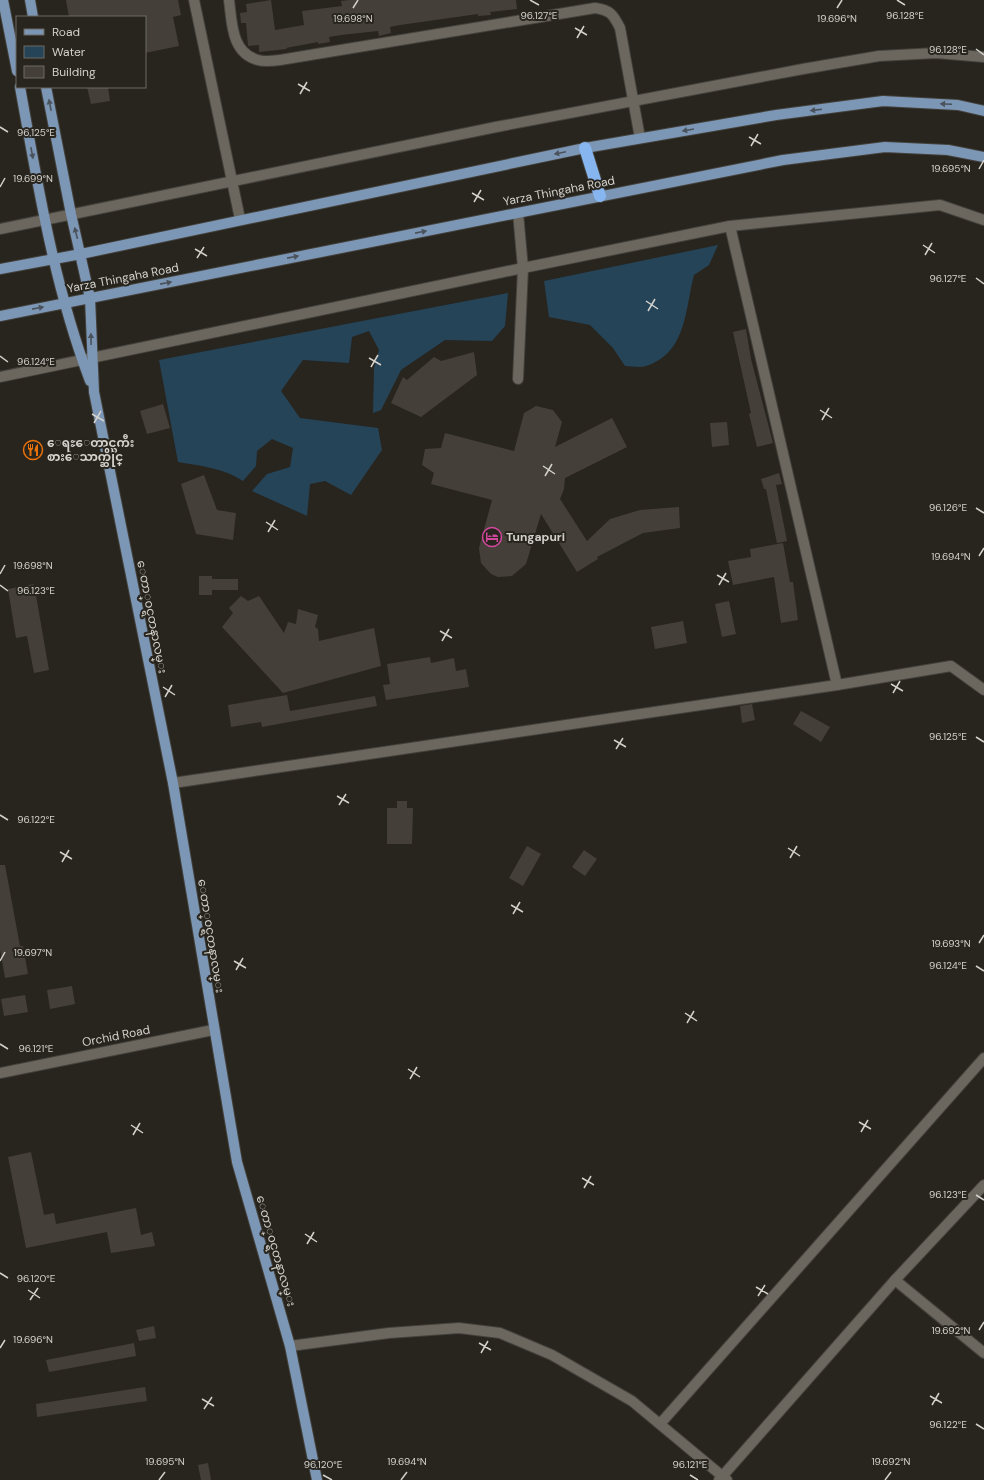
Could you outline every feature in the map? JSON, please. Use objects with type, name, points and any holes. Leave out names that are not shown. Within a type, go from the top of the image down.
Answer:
[{"type":"highway","points":[[585,148],[600,196]]},
{"type":"main road","points":[[3,0],[16,65]]},
{"type":"main road","points":[[30,0],[33,16]]},
{"type":"main road","name":"ေတာ္၀င္ရတနာလမ္း","points":[[20,88],[45,220],[63,304],[87,359],[173,783],[213,1030],[237,1162],[290,1346],[317,1480]]},
{"type":"main road","points":[[46,88],[71,214],[90,298],[87,359]]},
{"type":"main road","points":[[0,269],[81,254],[240,219],[585,148],[776,115],[884,101],[958,105],[984,111]]},
{"type":"main road","name":"Yarza Thingaha Road","points":[[0,316],[783,160],[885,147],[948,150],[984,157]]},
{"type":"street","points":[[194,0],[231,182],[240,219]]},
{"type":"street","points":[[229,0],[234,37],[240,50],[258,61],[280,60],[595,8],[606,9],[614,16],[620,28],[635,101],[640,138]]},
{"type":"street","points":[[0,229],[496,127],[803,69],[879,56],[936,53],[984,57]]},
{"type":"street","points":[[0,377],[730,226],[940,205],[984,220]]},
{"type":"street","points":[[518,212],[523,268],[518,379]]},
{"type":"street","points":[[730,226],[837,685]]},
{"type":"street","points":[[173,783],[837,685],[951,666],[984,690]]},
{"type":"street","name":"Orchid Road","points":[[0,1073],[213,1030]]},
{"type":"street","points":[[660,1424],[984,1058]]},
{"type":"street","points":[[290,1346],[389,1333],[459,1328],[500,1333],[552,1355],[632,1402],[660,1424],[722,1479],[895,1280],[984,1185]]},
{"type":"street","points":[[895,1280],[984,1352]]},
{"type":"water","points":[[718,245],[709,265],[694,275],[686,315],[677,340],[670,351],[659,360],[644,367],[625,366],[613,348],[590,325],[549,317],[544,281]]},
{"type":"water","points":[[508,293],[505,326],[492,341],[445,340],[401,370],[381,410],[373,413],[374,368],[379,350],[369,331],[352,337],[349,363],[303,360],[281,391],[300,418],[378,428],[382,450],[351,495],[325,481],[310,484],[307,516],[252,491],[267,474],[290,467],[293,448],[272,439],[257,451],[256,466],[243,481],[220,470],[178,462],[159,360]]},
{"type":"building","points":[[66,0],[178,0],[181,15],[173,17],[179,46],[146,53],[146,16],[69,16]]},
{"type":"building","points":[[271,0],[275,30],[304,25],[302,11],[342,6],[341,1],[349,0],[516,0],[517,9],[490,12],[491,15],[478,16],[478,14],[400,25],[390,27],[391,33],[379,36],[378,31],[341,35],[329,37],[330,42],[318,44],[318,42],[286,48],[287,49],[259,52],[259,45],[248,46],[246,23],[241,23],[240,13],[247,12],[246,4]]},
{"type":"building","points":[[87,88],[108,88],[110,101],[91,104]]},
{"type":"building","points":[[746,329],[751,359],[773,443],[757,447],[733,332]]},
{"type":"building","points":[[474,352],[477,375],[421,417],[391,403],[403,377],[407,380],[434,357],[441,361]]},
{"type":"building","points":[[163,404],[170,428],[147,434],[140,411]]},
{"type":"building","points":[[536,406],[553,410],[562,422],[555,447],[612,418],[627,447],[565,478],[564,489],[560,499],[587,541],[610,519],[640,510],[679,507],[680,528],[643,533],[597,557],[598,559],[577,572],[541,514],[526,564],[512,576],[498,577],[491,574],[481,563],[479,548],[492,500],[431,484],[434,473],[422,465],[425,449],[441,448],[445,433],[514,451],[524,413]]},
{"type":"building","points":[[727,422],[729,445],[712,447],[710,423]]},
{"type":"building","points":[[779,473],[782,484],[776,485],[787,541],[777,543],[766,489],[764,489],[761,479]]},
{"type":"building","points":[[204,475],[217,510],[236,513],[233,540],[196,534],[181,484]]},
{"type":"building","points":[[783,543],[790,582],[793,582],[798,620],[781,623],[774,577],[733,585],[728,561],[751,557],[750,549]]},
{"type":"building","points":[[199,576],[212,576],[212,579],[238,579],[238,590],[212,590],[212,595],[199,595]]},
{"type":"building","points":[[34,584],[49,670],[34,673],[27,636],[16,638],[8,589]]},
{"type":"building","points":[[241,596],[248,601],[259,596],[284,633],[288,622],[296,624],[298,609],[318,615],[315,627],[318,629],[319,641],[374,628],[381,666],[283,693],[222,627],[233,613],[229,608]]},
{"type":"building","points":[[729,601],[736,634],[722,637],[715,604]]},
{"type":"building","points":[[683,621],[687,643],[655,649],[651,627]]},
{"type":"building","points":[[430,657],[431,663],[454,658],[456,671],[466,669],[469,687],[386,700],[383,685],[390,684],[387,664]]},
{"type":"building","points":[[287,695],[290,711],[375,696],[377,706],[262,727],[261,722],[231,727],[228,705]]},
{"type":"building","points":[[752,704],[755,720],[742,723],[740,706]]},
{"type":"building","points":[[801,711],[830,727],[821,742],[793,724]]},
{"type":"building","points":[[397,801],[407,801],[407,808],[413,808],[412,844],[387,844],[387,808],[397,808]]},
{"type":"building","points":[[527,846],[541,854],[523,886],[509,878]]},
{"type":"building","points":[[584,850],[597,859],[585,876],[572,867]]},
{"type":"building","points":[[0,865],[5,865],[20,946],[23,946],[28,974],[5,978],[0,949]]},
{"type":"building","points":[[72,986],[75,1004],[50,1009],[47,990]]},
{"type":"building","points":[[25,995],[28,1012],[4,1016],[1,999]]},
{"type":"building","points":[[31,1152],[44,1215],[54,1213],[56,1224],[136,1208],[141,1235],[152,1232],[155,1246],[111,1253],[107,1232],[26,1248],[8,1157]]},
{"type":"building","points":[[154,1326],[156,1338],[139,1341],[136,1330]]},
{"type":"building","points":[[134,1343],[136,1356],[49,1372],[46,1360]]},
{"type":"building","points":[[145,1387],[147,1401],[37,1417],[36,1404]]},
{"type":"building","points":[[208,1463],[211,1480],[201,1480],[198,1465]]},
{"type":"place","name":"ေရႊေတာင္ႀကီး စားေသာက္ဆိုင္","points":[[33,450]]},
{"type":"place","name":"Tungapuri","points":[[492,537]]}]
